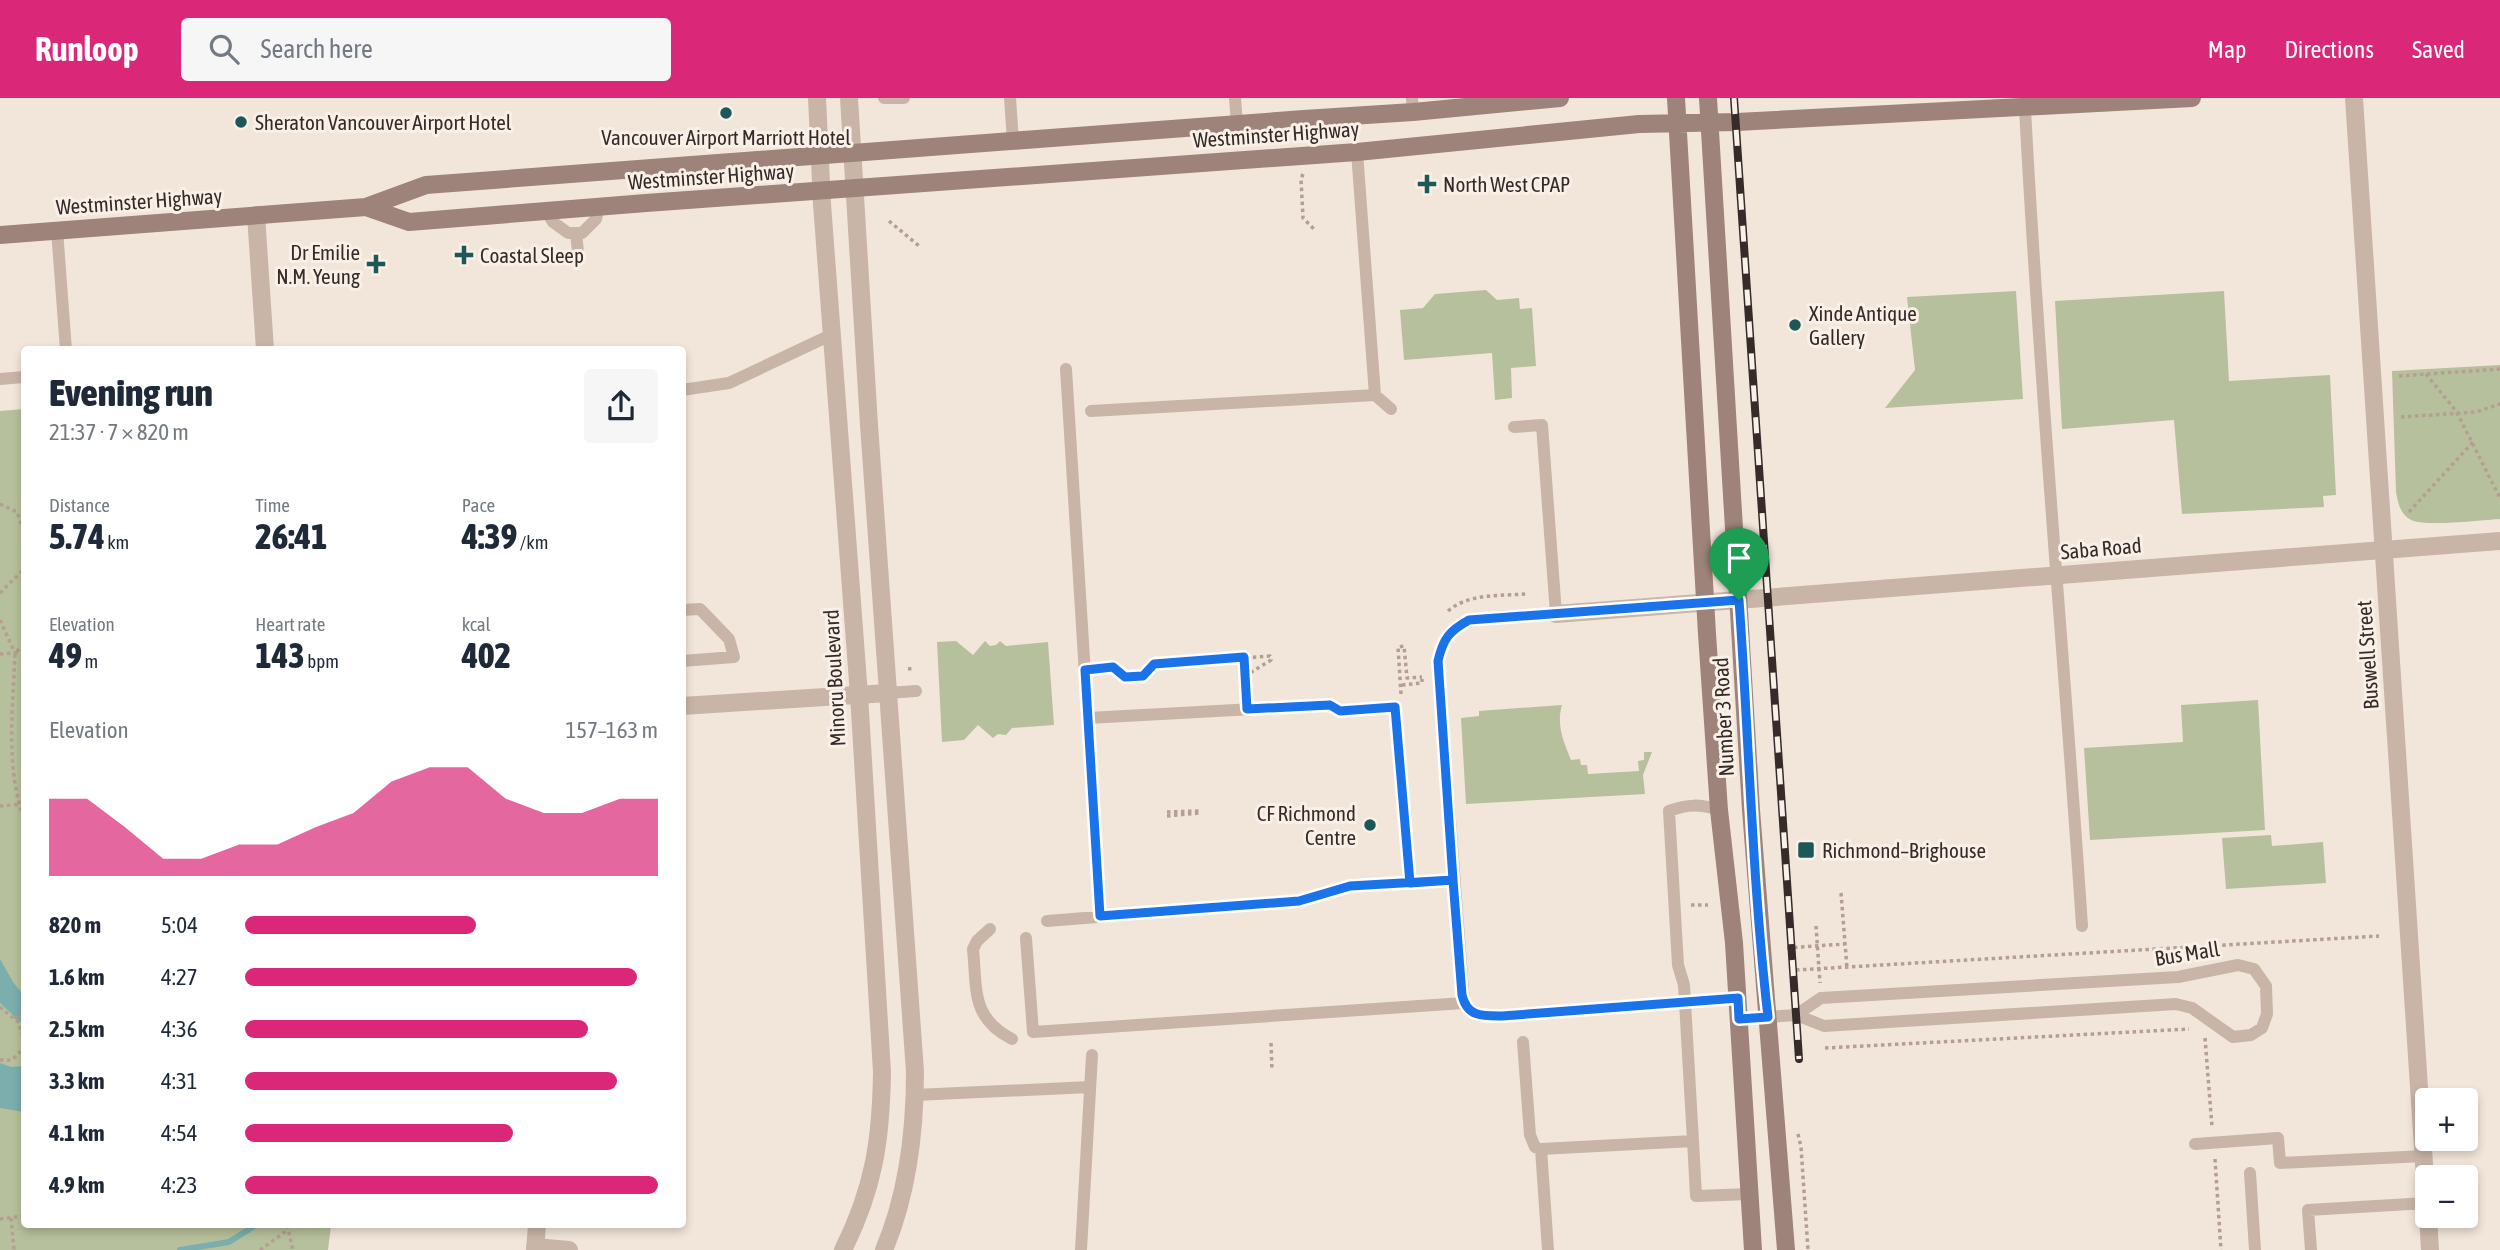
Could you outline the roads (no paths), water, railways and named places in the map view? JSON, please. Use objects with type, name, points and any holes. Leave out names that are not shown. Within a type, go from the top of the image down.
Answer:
[{"type":"main road","name":"Westminster Highway","points":[[0,235],[366,207],[426,185],[1237,124],[1413,105],[1560,98]]},
{"type":"main road","name":"Number 3 Road","points":[[1676,98],[1705,603],[1719,810],[1734,943],[1753,1250]]},
{"type":"main road","name":"Number 3 Road","points":[[1708,98],[1751,823],[1786,1250]]},
{"type":"main road","name":"Westminster Highway","points":[[366,207],[410,222],[1357,152],[1639,124],[1709,123],[2192,98]]},
{"type":"street","name":"Minoru Boulevard","points":[[817,98],[821,190],[859,695],[882,1072],[881,1122],[874,1168],[858,1220],[844,1250]]},
{"type":"street","points":[[849,98],[914,1049],[915,1095],[908,1176],[884,1250]]},
{"type":"street","name":"Buswell Street","points":[[2354,98],[2425,1165]]},
{"type":"street","points":[[257,215],[265,346]]},
{"type":"street","name":"Saba Road","points":[[1556,614],[2500,541]]},
{"type":"street","points":[[686,706],[888,693]]},
{"type":"street","points":[[537,1228],[535,1249],[569,1250]]},
{"type":"street","points":[[2429,1228],[2430,1250]]},
{"type":"lane","points":[[884,98],[904,98]]},
{"type":"lane","points":[[1010,98],[1013,141]]},
{"type":"lane","points":[[1235,98],[1237,124]]},
{"type":"lane","points":[[2025,108],[2055,575],[2082,926]]},
{"type":"lane","points":[[1357,152],[1375,394],[1391,409]]},
{"type":"lane","points":[[546,211],[554,222],[568,233],[582,233],[596,219],[599,206]]},
{"type":"lane","points":[[57,230],[66,346]]},
{"type":"lane","points":[[576,233],[578,251]]},
{"type":"lane","points":[[686,389],[729,383],[833,334]]},
{"type":"lane","points":[[1066,369],[1100,916]]},
{"type":"lane","points":[[0,379],[21,377]]},
{"type":"lane","points":[[1091,411],[1375,394]]},
{"type":"lane","points":[[1514,427],[1542,425],[1556,614],[1469,620],[1453,629],[1442,646],[1438,661],[1464,1003],[1476,1015],[1502,1016],[1738,998]]},
{"type":"lane","points":[[686,610],[700,609],[729,639],[734,657],[686,661]]},
{"type":"lane","points":[[888,693],[916,691]]},
{"type":"lane","points":[[1088,718],[1330,705],[1340,711],[1395,707],[1410,883]]},
{"type":"lane","points":[[1719,810],[1701,804],[1685,805],[1669,811],[1678,965],[1684,985],[1696,1196],[1750,1194]]},
{"type":"lane","points":[[1047,920],[1299,901],[1350,886],[1453,880]]},
{"type":"lane","points":[[990,929],[974,949],[978,1001],[983,1015],[993,1029],[1012,1039]]},
{"type":"lane","points":[[1026,938],[1033,1032],[1464,1003]]},
{"type":"lane","name":"Bus Mall","points":[[1739,1019],[1796,1015],[1824,1026],[2176,1004],[2192,1008],[2233,1037],[2251,1035],[2262,1028],[2267,1014],[2266,986],[2254,969],[2238,965],[2178,977],[1821,998],[1796,1015]]},
{"type":"lane","points":[[1524,1042],[1530,1135],[1535,1147],[1541,1149],[1693,1141]]},
{"type":"lane","points":[[1081,1250],[1092,1055]]},
{"type":"lane","points":[[915,1095],[1090,1087]]},
{"type":"lane","points":[[2195,1144],[2278,1138],[2280,1163],[2424,1157]]},
{"type":"lane","points":[[1541,1149],[1548,1250]]},
{"type":"lane","points":[[2250,1173],[2255,1250]]},
{"type":"lane","points":[[2311,1250],[2308,1210],[2415,1204]]},
{"type":"water","points":[[0,959],[21,992],[21,1022],[0,1003]]},
{"type":"water","points":[[0,1063],[11,1067],[21,1066],[21,1112],[0,1108]]},
{"type":"waterway","points":[[180,1250],[229,1242],[251,1228]]},
{"type":"railway","points":[[1734,98],[1799,1059]]},
{"type":"place","name":"Vancouver Airport Marriott Hotel","points":[[726,113]]},
{"type":"place","name":"Sheraton Vancouver Airport Hotel","points":[[241,122]]},
{"type":"place","name":"North West CPAP","points":[[1427,184]]},
{"type":"place","name":"Coastal Sleep","points":[[464,255]]},
{"type":"place","name":"Dr Emilie N.M. Yeung","points":[[376,264]]},
{"type":"place","name":"Xinde Antique Gallery","points":[[1795,325]]},
{"type":"place","name":"CF Richmond Centre","points":[[1370,825]]},
{"type":"place","name":"Richmond–Brighouse","points":[[1806,850]]}]
